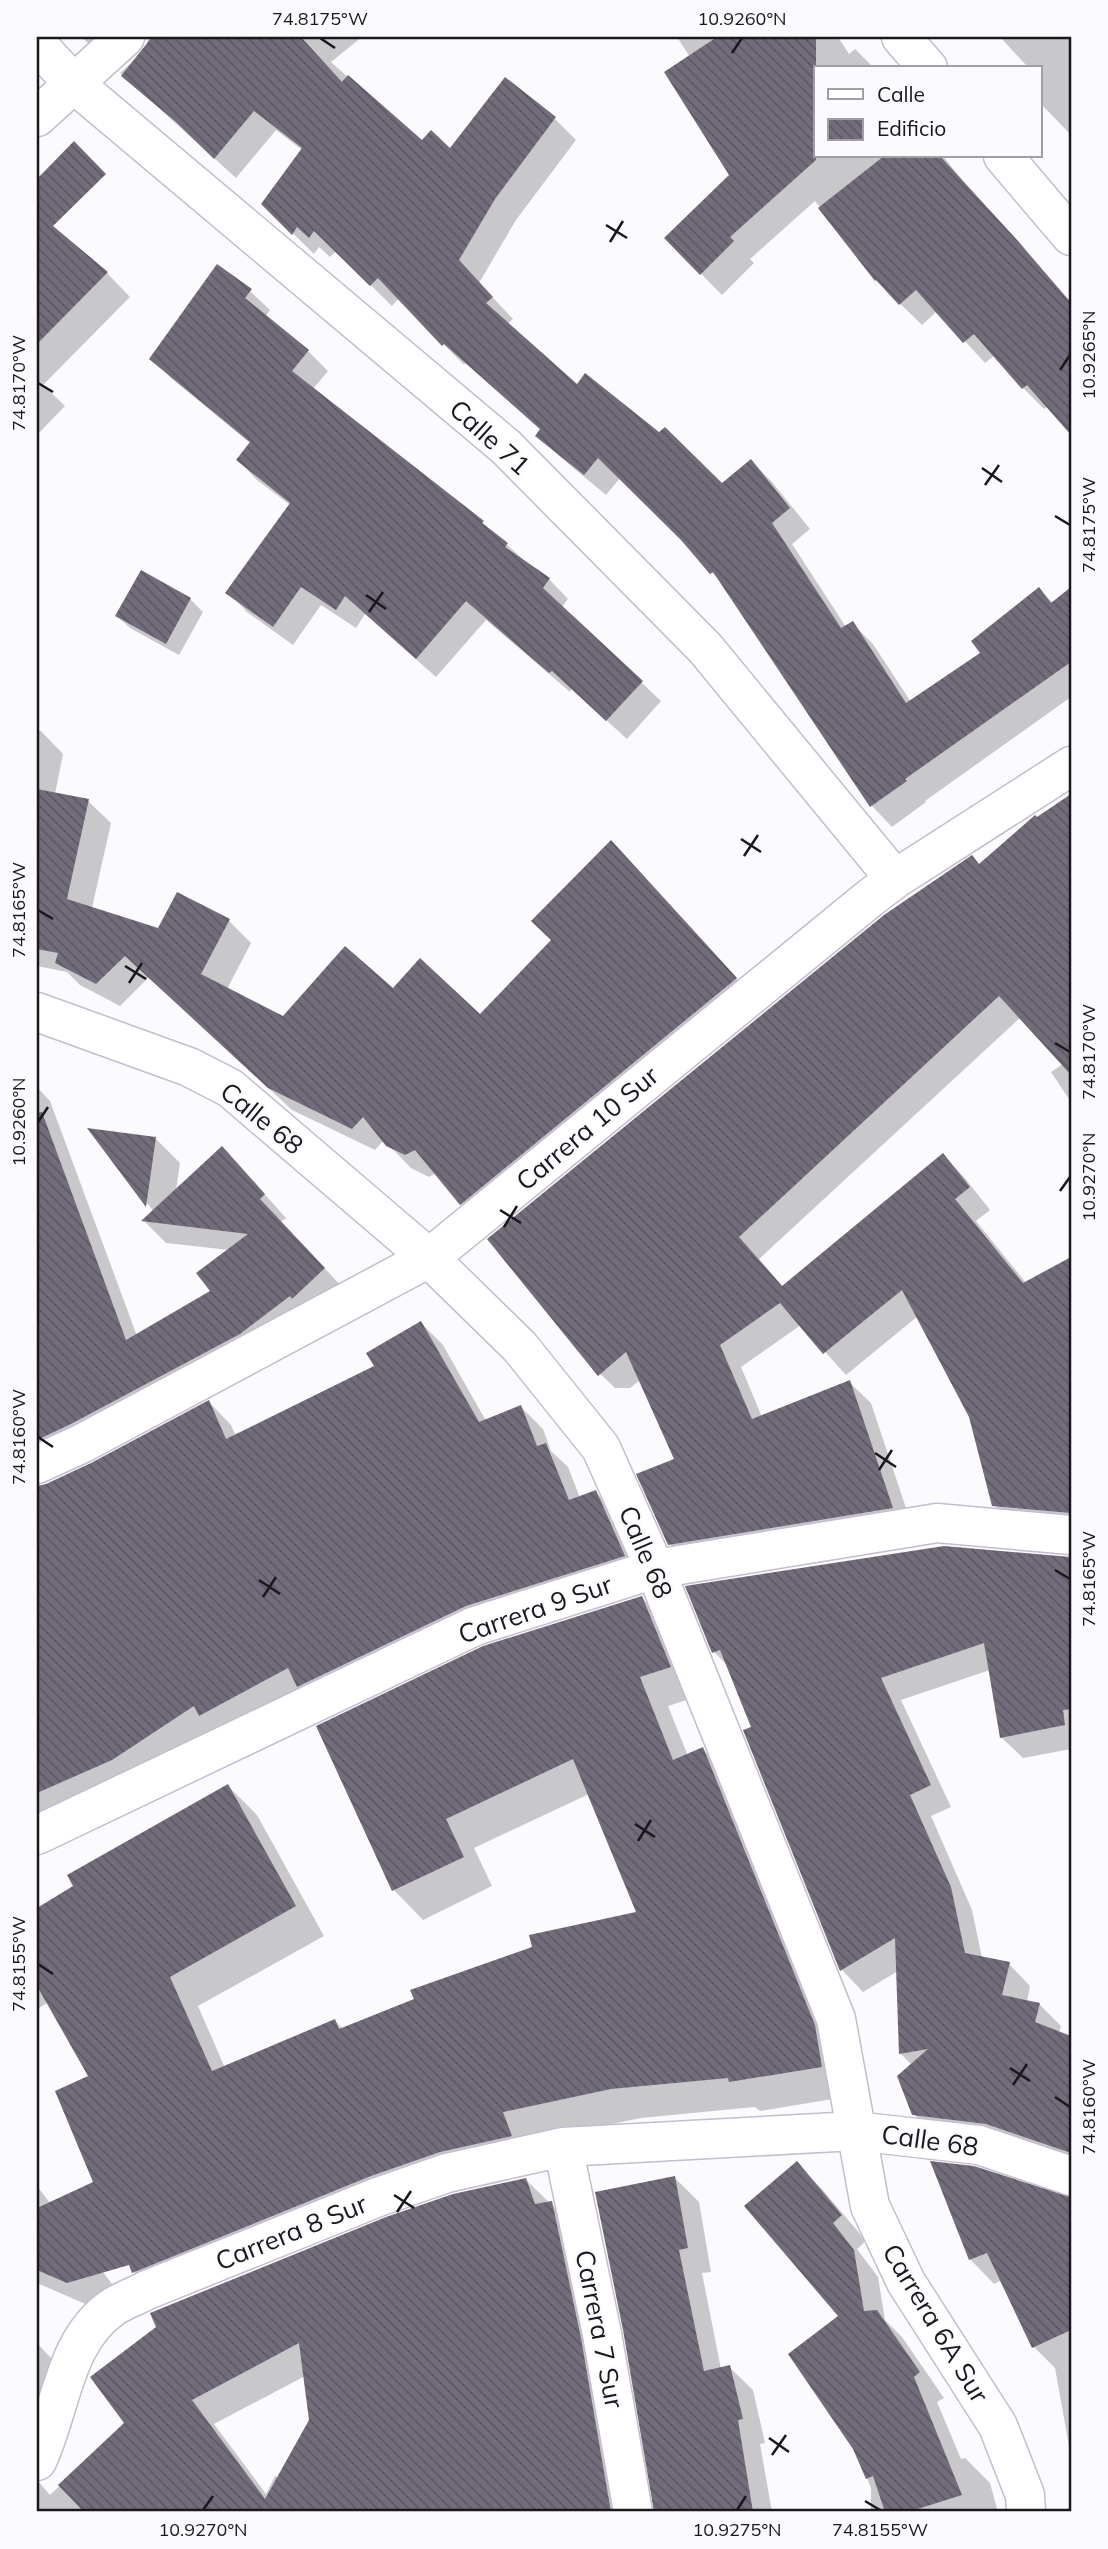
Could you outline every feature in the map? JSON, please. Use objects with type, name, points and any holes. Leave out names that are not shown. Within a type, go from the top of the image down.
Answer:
[{"type":"street","points":[[37,117],[125,37]]},
{"type":"street","points":[[901,37],[926,66]]},
{"type":"street","name":"Calle 71","points":[[37,44],[73,83],[506,447],[705,648],[895,879]]},
{"type":"street","points":[[1005,158],[1071,236]]},
{"type":"street","name":"Carrera 10 Sur","points":[[37,1464],[81,1444],[429,1258],[677,1053],[895,879],[1071,766]]},
{"type":"street","name":"Calle 68","points":[[37,1012],[189,1067],[230,1088],[429,1258],[520,1347],[601,1448],[654,1569],[836,2018],[855,2131],[979,2145],[1071,2176]]},
{"type":"street","name":"Carrera 9 Sur","points":[[37,1835],[475,1626],[654,1569],[937,1523],[1071,1535]]},
{"type":"street","name":"Carrera 8 Sur","points":[[37,2461],[60,2389],[85,2335],[112,2308],[147,2290],[379,2196],[447,2173],[563,2147],[855,2131]]},
{"type":"street","name":"Carrera 6A Sur","points":[[855,2131],[870,2206],[906,2282],[998,2426],[1025,2495],[1027,2512]]},
{"type":"street","name":"Carrera 7 Sur","points":[[563,2147],[602,2334],[633,2512]]},
{"type":"building","points":[[152,37],[301,37],[342,82],[348,75],[422,140],[431,130],[450,148],[505,77],[556,117],[495,199],[459,260],[493,297],[486,303],[577,384],[585,373],[659,432],[665,427],[722,483],[751,459],[790,508],[772,523],[841,628],[853,621],[906,703],[980,653],[971,641],[1039,587],[1051,603],[1071,587],[1071,662],[905,779],[907,781],[870,807],[713,572],[710,574],[681,540],[598,458],[584,475],[535,436],[540,429],[444,344],[442,346],[378,278],[370,286],[314,231],[309,238],[297,227],[292,235],[261,204],[302,148],[254,111],[214,159],[176,122],[121,76]]},
{"type":"building","points":[[717,37],[816,37],[816,160],[730,237],[734,241],[700,275],[664,238],[729,175],[664,72]]},
{"type":"building","points":[[74,141],[106,174],[53,226],[108,272],[37,344],[37,179]]},
{"type":"building","points":[[881,158],[942,158],[1071,303],[1071,435],[1027,385],[1022,389],[974,334],[963,343],[916,290],[899,305],[875,281],[818,208]]},
{"type":"building","points":[[217,264],[252,289],[245,298],[309,350],[292,371],[484,521],[482,523],[508,543],[505,547],[550,578],[543,588],[643,681],[606,721],[552,671],[549,673],[466,601],[416,659],[345,596],[336,610],[301,587],[273,627],[225,593],[290,503],[236,460],[250,442],[149,359]]},
{"type":"building","points":[[141,570],[191,598],[166,644],[115,616]]},
{"type":"building","points":[[37,789],[89,799],[67,899],[158,928],[177,892],[230,919],[201,974],[283,1016],[345,946],[393,988],[420,958],[480,1014],[551,940],[531,921],[611,840],[737,978],[460,1205],[415,1150],[405,1155],[386,1146],[363,1117],[352,1129],[268,1088],[125,956],[96,984],[55,963],[58,953],[37,949]]},
{"type":"building","points":[[1071,794],[1071,1075],[999,996],[739,1237],[782,1286],[943,1153],[970,1187],[955,1199],[1023,1283],[1071,1257],[1071,1513],[992,1506],[969,1417],[902,1290],[823,1354],[780,1303],[720,1345],[752,1419],[850,1380],[893,1508],[668,1545],[636,1474],[674,1459],[626,1352],[598,1376],[487,1239],[884,915],[972,855],[979,864],[1035,815],[1037,817]]},
{"type":"building","points":[[42,1112],[126,1340],[210,1291],[196,1273],[248,1234],[141,1221],[222,1146],[265,1194],[260,1199],[325,1268],[292,1299],[290,1296],[240,1334],[37,1440],[37,1113]]},
{"type":"building","points":[[87,1128],[156,1137],[146,1207]]},
{"type":"building","points":[[421,1321],[479,1422],[521,1405],[537,1446],[546,1443],[569,1500],[596,1490],[625,1556],[466,1606],[297,1687],[288,1668],[199,1716],[194,1706],[112,1760],[37,1793],[37,1486],[91,1463],[209,1400],[226,1439],[374,1366],[366,1353]]},
{"type":"building","points":[[944,1546],[1071,1557],[1071,1709],[1063,1710],[1065,1725],[1000,1738],[984,1643],[881,1678],[931,1785],[910,1795],[951,1887],[965,1953],[1010,1962],[1002,1995],[1040,2003],[1035,2022],[1071,2036],[1071,2153],[986,2124],[912,2115],[897,2076],[928,2049],[899,2054],[895,1938],[840,1971],[743,1730],[751,1727],[720,1650],[712,1653],[685,1586]]},
{"type":"building","points":[[642,1596],[671,1667],[640,1677],[673,1760],[703,1747],[815,2025],[822,2067],[729,2082],[728,2078],[611,2089],[503,2112],[512,2136],[440,2152],[371,2176],[132,2273],[129,2265],[67,2283],[37,2270],[37,2208],[93,2182],[55,2091],[88,2076],[37,1986],[37,1908],[73,1886],[67,1875],[228,1784],[296,1906],[170,1977],[212,2071],[335,2019],[339,2029],[414,1999],[410,1990],[532,1947],[529,1935],[636,1912],[573,1759],[446,1819],[464,1857],[392,1891],[316,1726],[483,1646]]},
{"type":"building","points":[[797,2161],[842,2215],[833,2223],[854,2250],[864,2311],[877,2310],[920,2372],[914,2377],[962,2495],[908,2512],[885,2512],[873,2476],[866,2479],[853,2449],[788,2354],[838,2316],[744,2206]]},
{"type":"building","points":[[930,2161],[974,2166],[1071,2197],[1071,2330],[1032,2348],[987,2253],[969,2260]]},
{"type":"building","points":[[675,2176],[688,2248],[679,2250],[704,2371],[730,2365],[743,2419],[738,2420],[753,2512],[654,2512],[623,2330],[595,2192]]},
{"type":"building","points":[[526,2178],[535,2204],[552,2201],[581,2338],[611,2512],[84,2512],[58,2485],[124,2423],[90,2377],[156,2327],[150,2313],[386,2217],[453,2194]],"holes":[[[299,2343],[309,2420],[265,2499],[192,2400]]]}]
